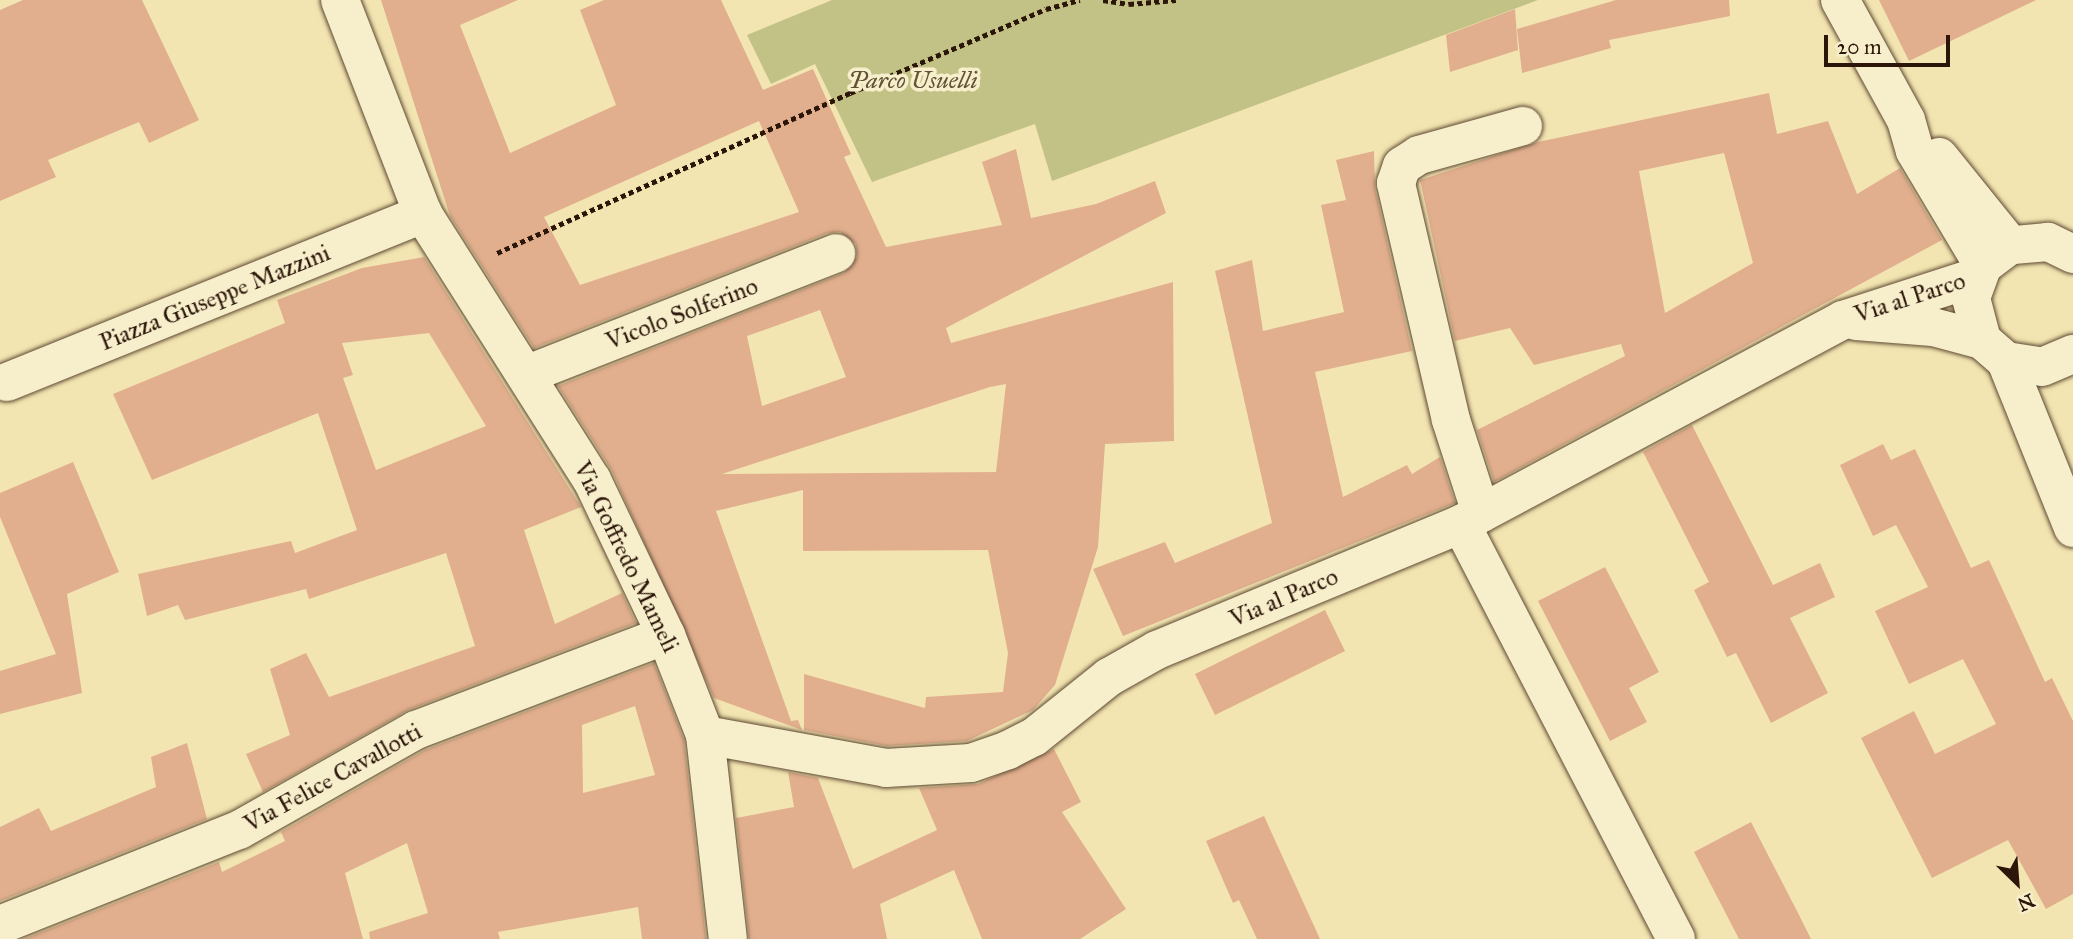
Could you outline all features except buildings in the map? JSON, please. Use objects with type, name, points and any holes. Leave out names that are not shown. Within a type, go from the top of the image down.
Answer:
[{"type":"street","name":"Via Goffredo Mameli","points":[[340,0],[422,214],[528,374],[592,480],[666,635],[705,734],[728,939]]},
{"type":"street","points":[[1840,0],[1906,120],[1990,263],[1971,298],[2073,528]]},
{"type":"street","points":[[1523,127],[1419,155],[1402,166],[1395,183],[1451,420],[1471,519],[1676,939]]},
{"type":"street","name":"Piazza Giuseppe Mazzini","points":[[2,388],[422,214]]},
{"type":"street","name":"Via al Parco","points":[[705,734],[886,768],[971,763],[1034,737],[1109,677],[1157,650],[1471,519],[1843,320],[1990,263],[2065,241]]},
{"type":"street","name":"Vicolo Solferino","points":[[528,374],[836,253]]},
{"type":"street","name":"Via al Parco","points":[[1843,320],[1933,327],[2042,367],[2073,354]]},
{"type":"street","name":"Via Felice Cavallotti","points":[[0,925],[239,830],[416,730],[666,635]]},
{"type":"path","points":[[459,271],[850,93],[1045,9],[1080,0]]},
{"type":"path","points":[[1102,0],[1129,4],[1176,0]]},
{"type":"green space","name":"Parco Usuelli","points":[[832,0],[1538,0],[1052,181],[1035,124],[872,182],[815,64],[771,84],[747,35]]}]
